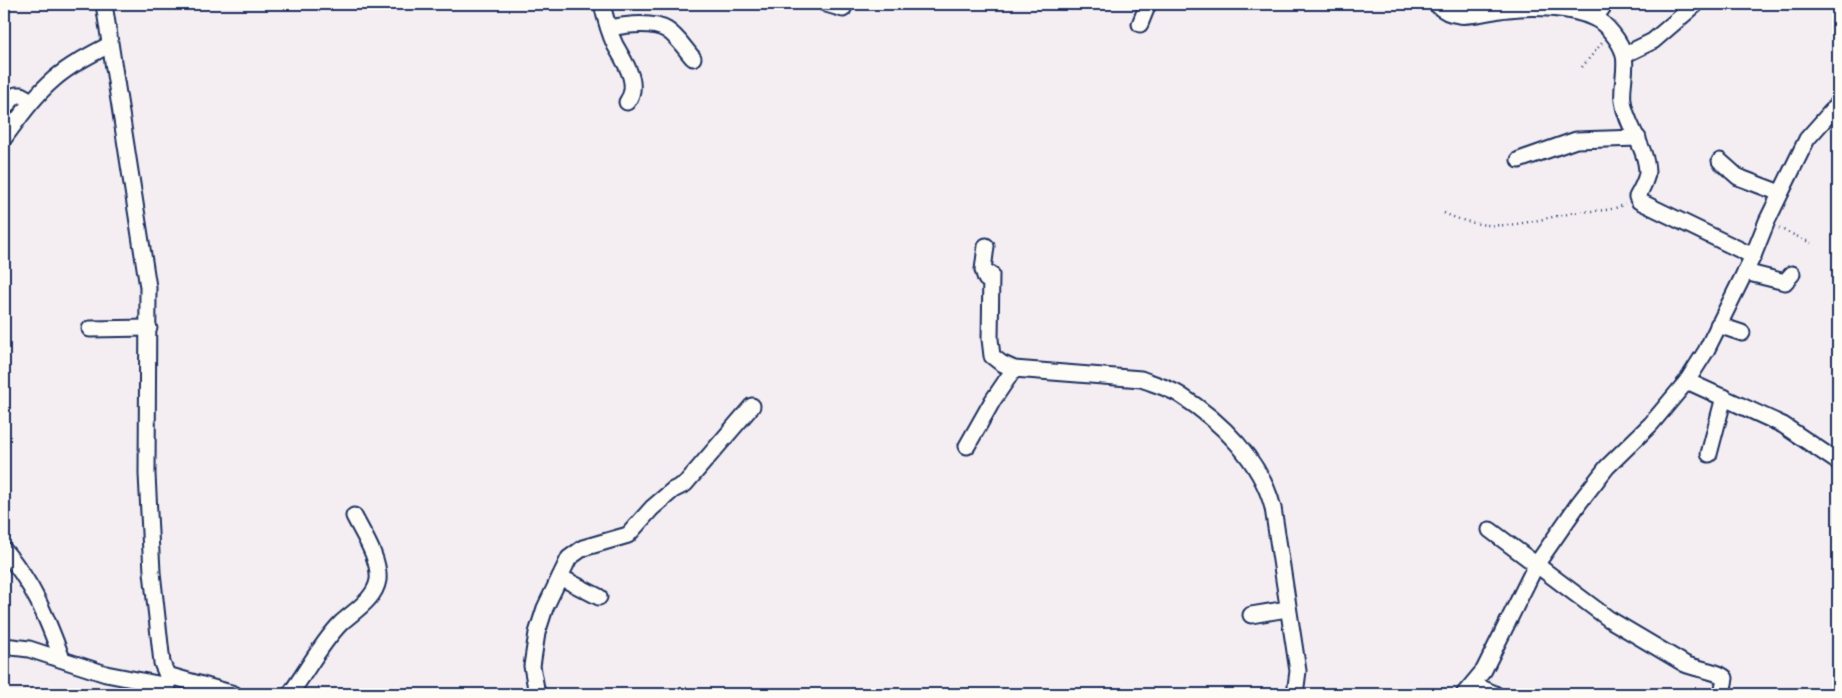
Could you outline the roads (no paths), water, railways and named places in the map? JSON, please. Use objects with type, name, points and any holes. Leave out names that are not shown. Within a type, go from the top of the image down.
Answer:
[{"type":"street","points":[[104,4],[148,287],[147,474],[152,563],[162,663],[168,685]]},
{"type":"street","points":[[602,4],[609,28],[624,58],[632,83],[632,96],[628,102]]},
{"type":"street","points":[[826,4],[843,10]]},
{"type":"street","points":[[1140,24],[1148,4]]},
{"type":"street","points":[[1436,4],[1444,11],[1456,15],[1471,16],[1507,9],[1534,7],[1567,11],[1595,18],[1612,32],[1624,55],[1623,101],[1628,121],[1638,138],[1647,174],[1637,198],[1642,204],[1753,256]]},
{"type":"street","points":[[1595,18],[1605,4]]},
{"type":"street","points":[[1624,55],[1653,42],[1696,4]]},
{"type":"street","points":[[609,28],[626,25],[658,26],[675,36],[693,58]]},
{"type":"street","points":[[4,138],[32,101],[54,79],[83,59],[109,45]]},
{"type":"street","points":[[4,108],[16,95],[21,95],[32,101]]},
{"type":"street","points":[[1495,694],[1469,690],[1484,670],[1536,565],[1607,467],[1651,424],[1687,381],[1753,256],[1767,221],[1807,139],[1838,104]]},
{"type":"street","points":[[1519,160],[1576,140],[1638,138]]},
{"type":"street","points":[[1720,161],[1738,177],[1780,193]]},
{"type":"street","points":[[986,246],[983,270],[986,279],[991,274],[990,339],[992,356],[1000,363],[1014,369],[1141,379],[1179,394],[1213,420],[1238,444],[1258,470],[1268,487],[1298,671],[1295,694]]},
{"type":"street","points":[[1745,272],[1785,282],[1792,274]]},
{"type":"street","points":[[1718,325],[1742,333]]},
{"type":"street","points":[[90,329],[149,328]]},
{"type":"street","points":[[967,446],[993,400],[1014,369]]},
{"type":"street","points":[[1687,381],[1783,425],[1838,462]]},
{"type":"street","points":[[1710,454],[1724,397]]},
{"type":"street","points":[[537,694],[532,666],[537,633],[545,608],[569,558],[577,552],[628,535],[652,508],[673,490],[685,484],[752,406]]},
{"type":"street","points":[[290,694],[328,637],[365,602],[375,589],[378,579],[371,549],[354,516]]},
{"type":"street","points":[[1490,530],[1609,619],[1685,664],[1697,669],[1720,674],[1725,678],[1722,694]]},
{"type":"street","points":[[4,550],[23,571],[37,596],[62,659]]},
{"type":"street","points":[[560,577],[599,596]]},
{"type":"street","points":[[1251,615],[1287,610]]},
{"type":"street","points":[[4,646],[29,649],[106,674],[234,694]]}]
